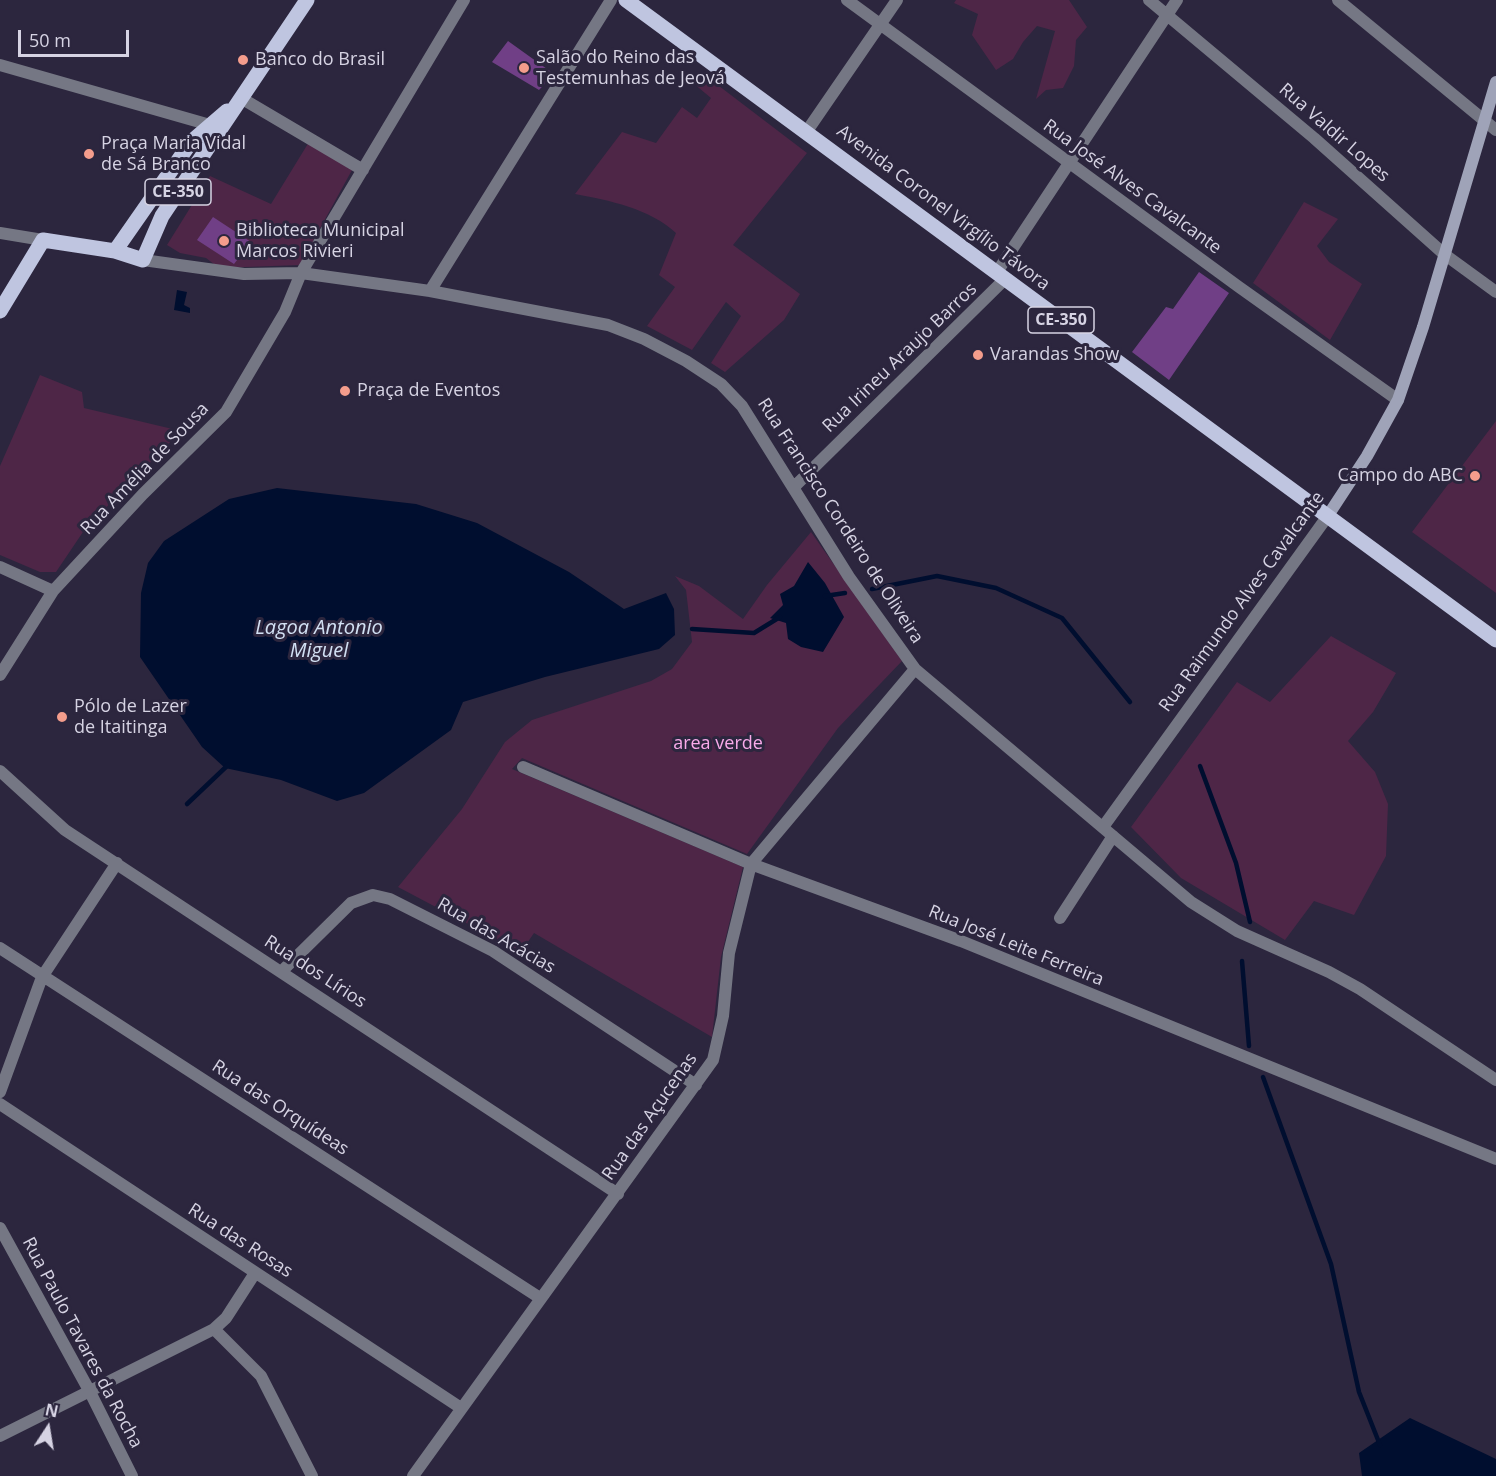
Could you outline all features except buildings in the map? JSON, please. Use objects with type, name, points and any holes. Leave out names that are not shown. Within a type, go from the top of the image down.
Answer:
[{"type":"main road","points":[[216,126],[237,103],[307,0]]},
{"type":"main road","name":"Avenida Coronel Virgílio Távora","points":[[626,0],[1496,640]]},
{"type":"main road","name":"CE-350","points":[[115,251],[191,142],[216,126]]},
{"type":"main road","name":"CE-350","points":[[143,260],[162,216],[216,126]]},
{"type":"main road","points":[[0,311],[43,240]]},
{"type":"main road","name":"Rua Francisco Cordeiro de Oliveira","points":[[43,240],[115,251],[143,260]]},
{"type":"street","name":"Rua Amélia de Sousa","points":[[0,675],[53,591],[143,494],[226,412],[285,312],[301,273],[465,0]]},
{"type":"street","points":[[430,291],[611,0]]},
{"type":"street","name":"Rua José Alves Cavalcante","points":[[847,0],[1398,400]]},
{"type":"street","points":[[807,131],[897,0]]},
{"type":"street","name":"Rua Valdir Lopes","points":[[1149,0],[1314,138],[1444,254],[1496,292]]},
{"type":"street","name":"Rua Irineu Araujo Barros","points":[[794,487],[1001,276],[1070,163],[1177,0]]},
{"type":"street","points":[[1338,0],[1496,130]]},
{"type":"street","points":[[0,65],[216,126]]},
{"type":"street","name":"Rua Raimundo Alves Cavalcante","points":[[1103,827],[1327,516],[1367,456],[1398,400],[1486,122],[1496,82]]},
{"type":"street","points":[[237,103],[363,170]]},
{"type":"street","points":[[0,232],[43,240]]},
{"type":"street","name":"Rua Francisco Cordeiro de Oliveira","points":[[143,260],[244,274],[301,273],[430,291],[608,325],[644,339],[686,361],[721,384],[742,406],[849,577],[915,669],[1191,902],[1218,920],[1360,989],[1496,1080]]},
{"type":"street","points":[[0,567],[53,591]]},
{"type":"street","name":"Rua das Açucenas","points":[[413,1476],[713,1060],[717,1048],[729,954],[751,864],[915,669]]},
{"type":"street","name":"Rua José Leite Ferreira","points":[[523,767],[751,864],[961,941],[1496,1159]]},
{"type":"street","name":"Rua dos Lírios","points":[[0,771],[51,820],[618,1194]]},
{"type":"street","points":[[1060,918],[1113,836]]},
{"type":"street","points":[[0,1092],[42,977],[117,863]]},
{"type":"street","name":"Rua das Acácias","points":[[282,971],[351,903],[373,895],[390,899],[493,951],[696,1085]]},
{"type":"street","name":"Rua das Orquídeas","points":[[0,948],[540,1298]]},
{"type":"street","name":"Rua das Rosas","points":[[0,1104],[461,1408]]},
{"type":"street","name":"Rua Paulo Tavares da Rocha","points":[[0,1228],[90,1392],[132,1476]]},
{"type":"street","points":[[0,1436],[214,1329],[226,1318],[255,1273]]},
{"type":"street","points":[[214,1329],[261,1376],[312,1476]]},
{"type":"green space","points":[[956,0],[1069,0],[1087,27],[1076,40],[1074,66],[1063,88],[1046,90],[1036,99],[1055,31],[1037,26],[1023,42],[1013,59],[996,70],[972,35],[978,14],[954,3]]},
{"type":"green space","points":[[702,73],[807,153],[733,245],[800,294],[784,320],[725,372],[711,363],[741,316],[726,302],[692,350],[647,326],[675,287],[659,275],[676,233],[642,212],[575,194],[622,132],[656,143],[682,107],[697,118],[711,98],[693,83]]},
{"type":"green space","points":[[309,142],[352,170],[300,265],[219,268],[206,258],[180,253],[167,245],[210,176],[271,204]]},
{"type":"green space","points":[[1304,202],[1338,219],[1317,246],[1329,262],[1362,284],[1330,340],[1253,283]]},
{"type":"green space","points":[[40,375],[82,392],[84,408],[181,431],[85,529],[56,572],[40,572],[0,555],[0,466]]},
{"type":"green space","name":"Campo do ABC","points":[[1496,421],[1496,593],[1412,532]]},
{"type":"green space","name":"area verde","points":[[811,532],[902,661],[838,728],[747,854],[522,758],[512,769],[743,867],[721,957],[712,1037],[534,933],[521,952],[398,887],[462,809],[505,742],[532,720],[651,681],[672,669],[692,642],[686,590],[675,576],[699,586],[743,619],[767,585]]},
{"type":"green space","points":[[1331,636],[1396,673],[1373,712],[1348,741],[1375,772],[1388,804],[1386,856],[1354,915],[1314,901],[1285,940],[1181,878],[1131,827],[1237,682],[1270,702]]},
{"type":"water","points":[[177,290],[187,292],[184,305],[190,308],[190,313],[174,310]]},
{"type":"water","name":"Lagoa Antonio Miguel","points":[[277,488],[416,504],[477,523],[569,572],[624,609],[666,593],[674,609],[675,635],[659,649],[545,677],[463,702],[451,730],[364,793],[337,801],[281,780],[225,768],[202,747],[140,657],[141,593],[148,563],[164,541],[229,499]]},
{"type":"water","points":[[808,562],[825,583],[844,617],[823,652],[801,647],[788,639],[786,623],[770,618],[783,605],[780,594],[794,586]]},
{"type":"water","points":[[1410,1418],[1496,1459],[1496,1476],[1362,1476],[1359,1453]]},
{"type":"waterway","points":[[872,589],[937,576],[996,588],[1062,618],[1130,702]]},
{"type":"waterway","points":[[825,596],[845,593]]},
{"type":"waterway","points":[[692,629],[754,633],[780,617]]},
{"type":"waterway","points":[[187,804],[228,765]]},
{"type":"waterway","points":[[1200,766],[1236,863],[1250,922]]},
{"type":"waterway","points":[[1242,961],[1249,1046]]},
{"type":"waterway","points":[[1263,1077],[1331,1264],[1359,1392],[1380,1445]]},
{"type":"place","name":"Banco do Brasil","points":[[243,60]]},
{"type":"place","name":"Salão do Reino das Testemunhas de Jeová","points":[[524,68]]},
{"type":"place","name":"Praça Maria Vidal de Sá Branco","points":[[89,154]]},
{"type":"place","name":"Biblioteca Municipal Marcos Rivieri","points":[[224,241]]},
{"type":"place","name":"Varandas Show","points":[[978,355]]},
{"type":"place","name":"Praça de Eventos","points":[[345,391]]},
{"type":"place","name":"Campo do ABC","points":[[1475,476]]},
{"type":"place","name":"Pólo de Lazer de Itaitinga","points":[[62,717]]}]
